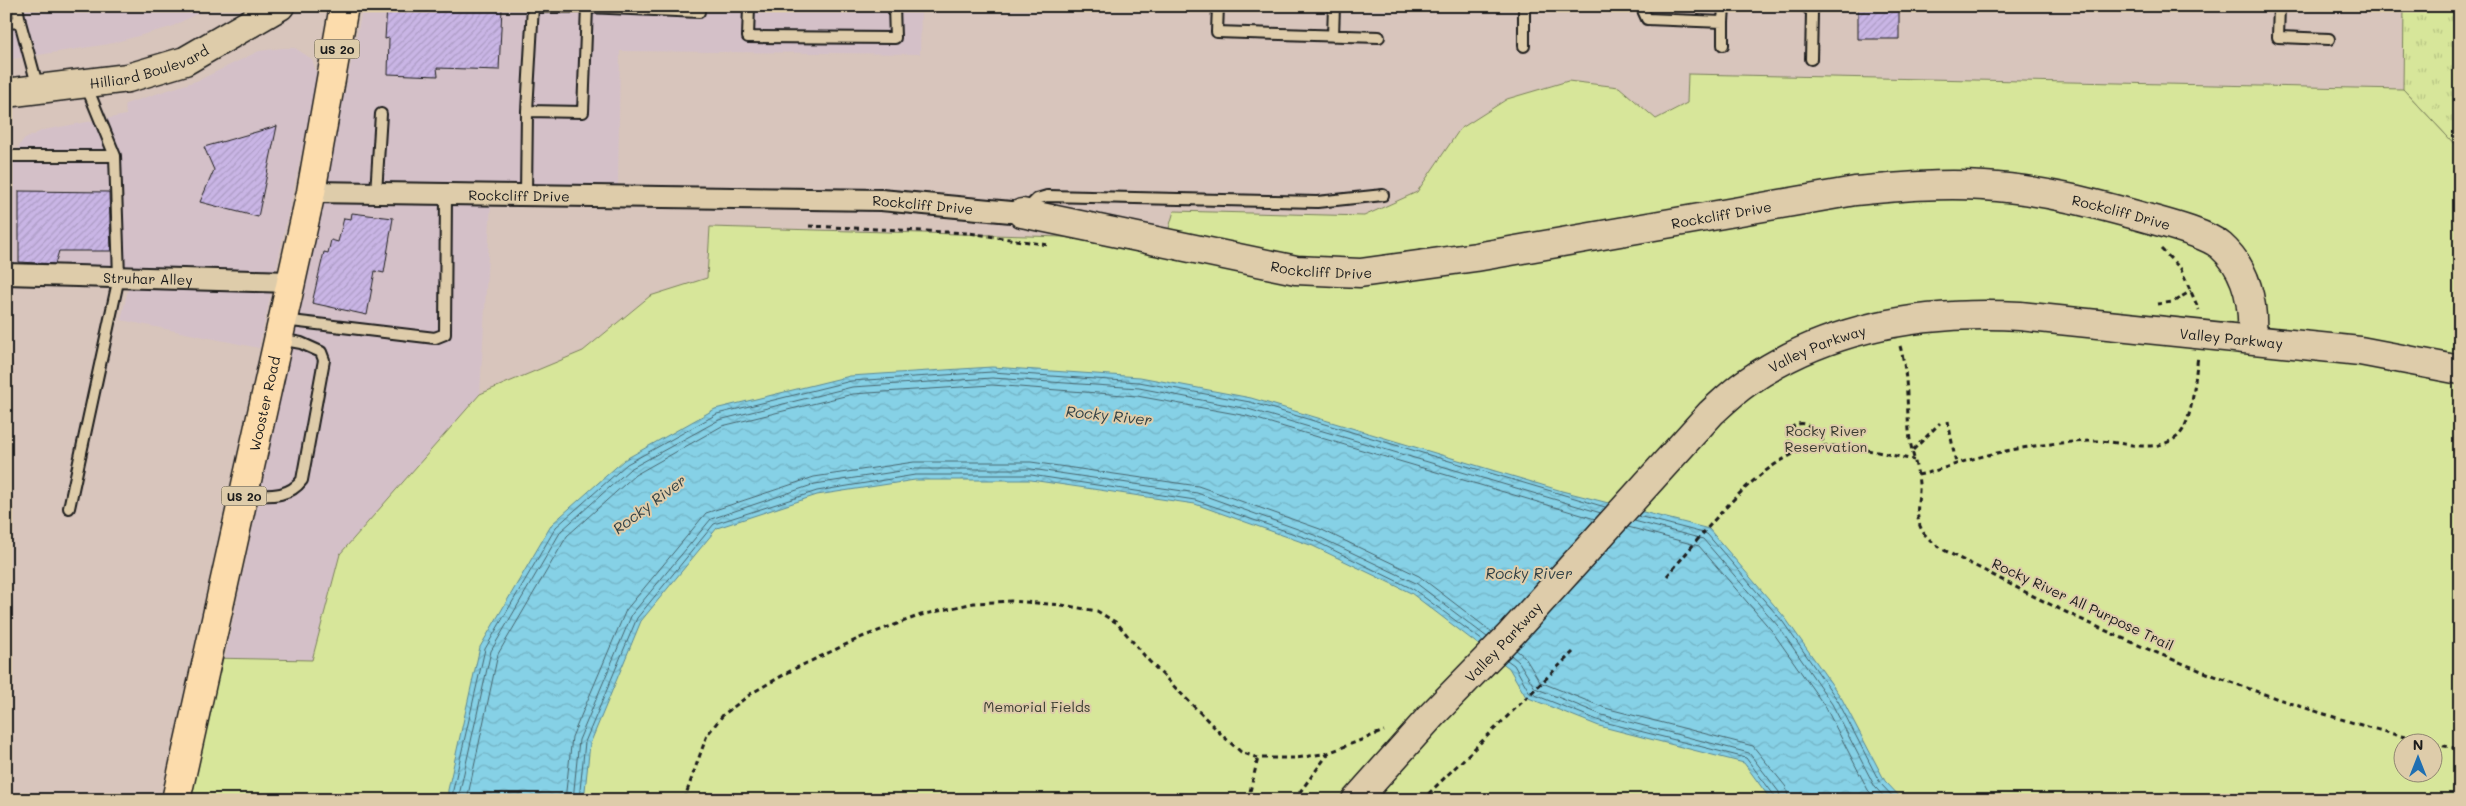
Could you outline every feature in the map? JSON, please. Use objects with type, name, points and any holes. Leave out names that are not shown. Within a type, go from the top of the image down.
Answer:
[{"type":"main road","name":"Wooster Road","points":[[176,800],[311,192],[344,6]]},
{"type":"street","name":"Hilliard Boulevard","points":[[7,96],[38,89],[128,78],[185,61],[280,6]]},
{"type":"street","name":"Rockcliff Drive","points":[[311,192],[881,200],[1022,213],[1296,270],[1360,273],[1476,257],[1855,191],[1908,186],[1984,186],[2053,196],[2107,207],[2177,226],[2220,245],[2238,267],[2249,290],[2253,320],[2252,339]]},
{"type":"street","name":"Struhar Alley","points":[[6,274],[291,282]]},
{"type":"street","name":"Valley Parkway","points":[[1356,800],[1432,715],[1512,634],[1659,468],[1711,413],[1745,384],[1794,355],[1848,334],[1893,322],[1941,315],[1984,314],[2252,339],[2360,352],[2460,370]]},
{"type":"lane","points":[[17,6],[38,89]]},
{"type":"lane","points":[[526,194],[527,111],[533,7],[699,12],[699,6]]},
{"type":"lane","points":[[749,6],[748,37],[895,38],[894,6]]},
{"type":"lane","points":[[1218,6],[1217,32],[1379,37]]},
{"type":"lane","points":[[1333,36],[1334,6]]},
{"type":"lane","points":[[1524,6],[1524,46]]},
{"type":"lane","points":[[1641,6],[1647,19],[1723,22]]},
{"type":"lane","points":[[1723,45],[1724,6]]},
{"type":"lane","points":[[1806,6],[1812,12],[1811,59]]},
{"type":"lane","points":[[2279,6],[2278,37],[2329,39]]},
{"type":"lane","points":[[527,111],[583,112],[587,8]]},
{"type":"lane","points":[[6,23],[20,22]]},
{"type":"lane","points":[[69,508],[119,277],[115,156],[85,83]]},
{"type":"lane","points":[[376,193],[381,114]]},
{"type":"lane","points":[[6,156],[115,156]]},
{"type":"lane","points":[[281,329],[435,338],[445,334],[446,194]]},
{"type":"lane","points":[[1022,213],[1037,199],[1047,196],[1317,202],[1383,195]]},
{"type":"lane","points":[[244,495],[278,496],[295,489],[302,480],[324,360],[321,352],[301,343],[281,329]]},
{"type":"path","name":"Rocky River All Purpose Trail","points":[[1899,342],[1905,364],[1912,450],[1918,475],[1918,522],[1924,533],[1940,546],[2029,594],[2128,640],[2218,678],[2296,706],[2394,734]]},
{"type":"path","points":[[1918,475],[2001,452],[2072,442],[2097,441],[2137,446],[2166,443],[2178,436],[2185,427],[2191,404],[2198,353]]},
{"type":"path","points":[[1948,421],[1956,464]]},
{"type":"path","points":[[1912,450],[1940,423]]},
{"type":"path","points":[[1792,454],[1787,434],[1790,429],[1799,424],[1810,425],[1818,431],[1826,446]]},
{"type":"path","points":[[1667,576],[1725,508],[1753,480],[1792,454],[1826,446],[1859,449],[1914,460]]},
{"type":"path","points":[[684,800],[706,735],[723,715],[752,693],[794,669],[862,637],[921,615],[974,603],[1011,601],[1062,605],[1097,611],[1117,623],[1149,662],[1224,737],[1241,752],[1258,758],[1297,758],[1328,753],[1357,744],[1391,726]]},
{"type":"path","points":[[1422,800],[1573,652]]},
{"type":"path","name":"Rocky River All Purpose Trail","points":[[2444,746],[2460,749]]},
{"type":"path","points":[[1294,800],[1328,753]]},
{"type":"path","points":[[1248,800],[1258,758]]},
{"type":"shaded area","points":[[6,6],[212,6],[171,27],[109,44],[6,60]]},
{"type":"shaded area","points":[[363,6],[921,6],[920,54],[620,51],[618,185],[492,186],[480,394],[340,554],[312,660],[225,658]]},
{"type":"shaded area","points":[[295,48],[312,59],[318,78],[259,348],[121,320],[132,271],[6,265],[6,180],[10,161],[23,140],[43,130],[126,115],[125,104],[199,80],[259,51]]},
{"type":"green space","points":[[2404,6],[2460,6],[2460,150],[2403,89]]},
{"type":"green space","name":"Rocky River Reservation","points":[[1688,74],[2403,89],[2460,150],[2460,800],[179,800],[210,658],[312,660],[340,554],[480,394],[583,351],[650,296],[707,278],[710,227],[1063,237],[1161,256],[1174,211],[1364,216],[1417,192],[1460,129],[1507,99],[1568,81],[1619,87],[1656,119],[1687,103]]},
{"type":"water","name":"Rocky River","points":[[992,367],[1140,377],[1251,398],[1562,491],[1709,529],[1786,619],[1842,699],[1885,781],[1903,800],[1771,800],[1744,763],[1599,726],[1526,697],[1509,668],[1411,593],[1313,546],[1195,504],[1031,480],[915,480],[817,495],[717,528],[641,621],[590,744],[584,800],[448,800],[448,790],[480,647],[552,524],[624,460],[715,409],[850,376]]},
{"type":"building","points":[[387,6],[502,8],[499,70],[437,68],[438,76],[388,74],[389,38],[385,39]]},
{"type":"building","points":[[1858,6],[1899,6],[1899,39],[1858,39]]},
{"type":"building","points":[[277,126],[258,217],[200,202],[214,170],[204,147]]},
{"type":"building","points":[[19,191],[109,192],[111,251],[59,251],[55,264],[19,262]]},
{"type":"building","points":[[352,213],[393,218],[384,273],[375,271],[367,315],[312,303],[324,252],[328,253],[331,240],[338,242],[344,218],[351,219]]},
{"type":"park label","name":"Memorial Fields","points":[[1037,706]]}]
